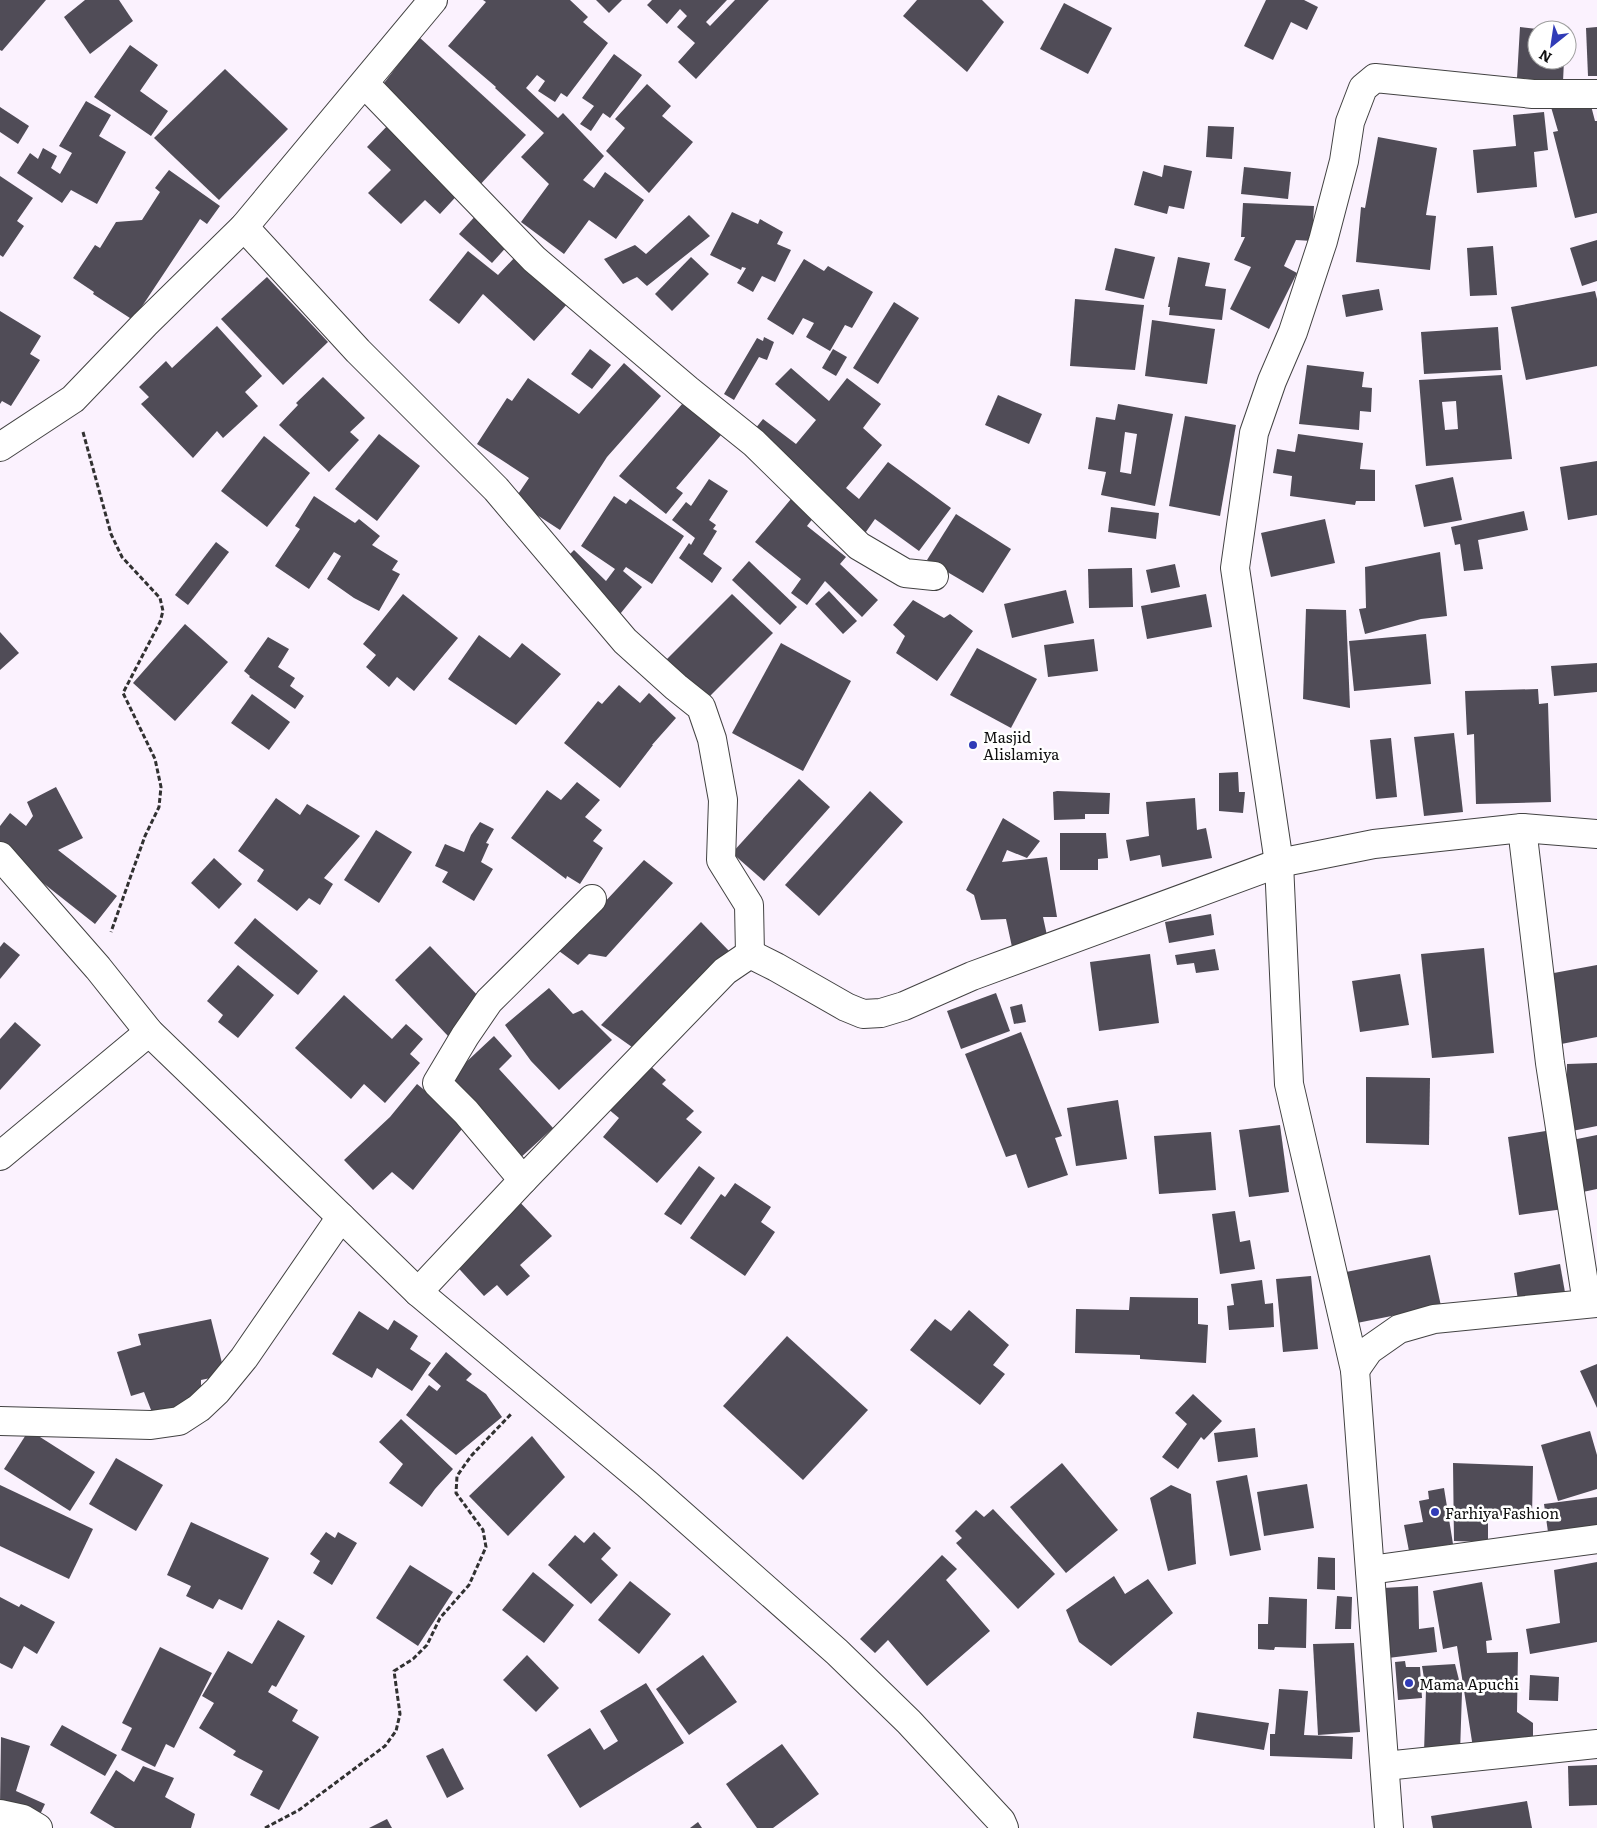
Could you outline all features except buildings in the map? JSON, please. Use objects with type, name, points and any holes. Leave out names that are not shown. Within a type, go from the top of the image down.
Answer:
[{"type":"street","points":[[0,447],[74,399],[145,324],[244,227],[434,0]]},
{"type":"street","points":[[1389,1828],[1355,1370],[1289,1084],[1279,863],[1235,568],[1254,433],[1272,381],[1293,332],[1322,241],[1344,161],[1350,122],[1363,88],[1375,78],[1533,94],[1597,94]]},
{"type":"street","points":[[365,84],[534,259],[688,390],[754,443],[859,546],[905,573],[934,576]]},
{"type":"street","points":[[244,227],[358,351],[496,489],[625,640],[676,687],[701,707],[712,739],[723,800],[721,860],[749,905],[750,954]]},
{"type":"street","points":[[750,954],[846,1007],[863,1014],[881,1013],[904,1006],[972,976],[1279,863],[1374,844],[1522,828],[1597,834]]},
{"type":"street","points":[[1355,1370],[1369,1350],[1399,1329],[1434,1319],[1592,1303],[1550,1063],[1522,828]]},
{"type":"street","points":[[0,856],[98,968],[150,1032],[418,1292],[647,1484],[837,1652],[909,1722],[994,1814],[1004,1828]]},
{"type":"street","points":[[523,1180],[466,1112],[437,1083],[489,1000],[592,899]]},
{"type":"street","points":[[418,1292],[724,971],[750,954]]},
{"type":"street","points":[[0,1156],[150,1032]]},
{"type":"street","points":[[0,1421],[151,1425],[179,1421],[199,1408],[217,1391],[244,1358],[341,1217]]},
{"type":"street","points":[[1370,1570],[1597,1539]]},
{"type":"street","points":[[1385,1766],[1597,1744]]},
{"type":"street","points":[[0,1814],[23,1819],[38,1828]]},
{"type":"path","points":[[74,399],[111,534],[122,557],[160,598],[163,611],[160,622],[123,693],[155,760],[161,787],[159,807],[145,836],[98,968]]},
{"type":"path","points":[[265,1828],[298,1810],[386,1746],[396,1731],[400,1714],[394,1671],[413,1659],[427,1645],[440,1618],[469,1585],[486,1547],[483,1530],[456,1493],[457,1476],[471,1456],[534,1389]]},
{"type":"place","name":"Masjid Alislamiya","points":[[973,745]]},
{"type":"place","name":"Farhiya Fashion","points":[[1435,1512]]},
{"type":"place","name":"Mama Apuchi","points":[[1409,1683]]}]
